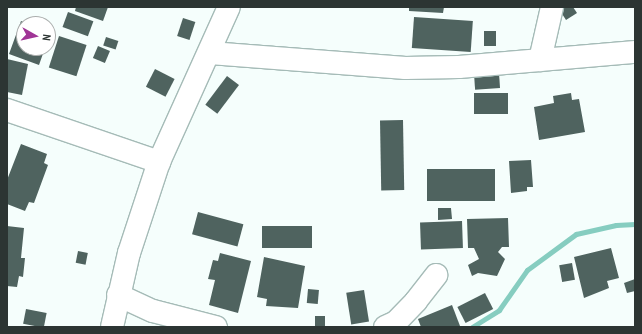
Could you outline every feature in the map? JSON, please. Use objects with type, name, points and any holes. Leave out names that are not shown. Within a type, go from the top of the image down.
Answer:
[{"type":"street","points":[[112,327],[118,295],[159,162],[210,53],[229,7]]},
{"type":"street","points":[[540,60],[552,7]]},
{"type":"street","points":[[210,53],[405,68],[459,67],[635,52]]},
{"type":"street","points":[[7,110],[159,162]]},
{"type":"street","points":[[385,327],[396,322],[416,301],[436,275]]},
{"type":"street","points":[[118,295],[153,311],[216,327]]},
{"type":"building","points":[[76,7],[108,7],[103,21],[75,11]]},
{"type":"building","points":[[409,7],[444,7],[443,13],[409,11]]},
{"type":"building","points":[[561,7],[573,7],[577,13],[566,20],[559,9]]},
{"type":"building","points":[[68,12],[93,21],[88,36],[63,27]]},
{"type":"building","points":[[414,17],[473,21],[471,52],[412,48]]},
{"type":"building","points":[[183,18],[195,22],[189,40],[177,36]]},
{"type":"building","points":[[484,31],[496,31],[496,46],[484,46]]},
{"type":"building","points":[[16,35],[16,56],[42,56],[39,65],[9,54]]},
{"type":"building","points":[[59,36],[87,45],[76,76],[49,67],[53,56],[56,56],[56,45]]},
{"type":"building","points":[[106,37],[118,41],[116,50],[103,46]]},
{"type":"building","points":[[98,46],[110,51],[105,63],[93,58]]},
{"type":"building","points":[[7,59],[28,64],[22,95],[7,92]]},
{"type":"building","points":[[155,69],[175,79],[166,97],[146,87]]},
{"type":"building","points":[[499,73],[500,88],[475,90],[474,75]]},
{"type":"building","points":[[227,76],[239,85],[217,114],[205,105]]},
{"type":"building","points":[[474,93],[508,93],[508,114],[474,114]]},
{"type":"building","points":[[571,93],[572,100],[579,99],[585,132],[539,140],[534,107],[554,103],[553,96]]},
{"type":"building","points":[[380,120],[403,120],[404,190],[381,190]]},
{"type":"building","points":[[21,144],[47,154],[44,163],[48,165],[34,203],[29,202],[25,211],[7,204],[7,180]]},
{"type":"building","points":[[531,160],[533,187],[527,187],[527,191],[511,193],[509,161]]},
{"type":"building","points":[[427,169],[495,169],[495,201],[427,201]]},
{"type":"building","points":[[438,208],[451,208],[452,219],[438,220]]},
{"type":"building","points":[[198,212],[243,224],[237,246],[192,234]]},
{"type":"building","points":[[508,218],[509,247],[502,247],[498,252],[505,259],[497,276],[478,273],[472,276],[468,265],[479,259],[474,248],[468,248],[467,219]]},
{"type":"building","points":[[462,221],[463,248],[421,249],[420,222]]},
{"type":"building","points":[[7,226],[24,228],[21,258],[25,258],[23,277],[19,276],[17,287],[7,286]]},
{"type":"building","points":[[262,226],[312,226],[312,248],[262,248]]},
{"type":"building","points":[[611,248],[619,278],[607,281],[609,288],[584,298],[574,257]]},
{"type":"building","points":[[78,251],[88,253],[86,265],[76,263]]},
{"type":"building","points":[[220,253],[251,261],[238,313],[209,305],[215,280],[208,279],[213,260],[218,261]]},
{"type":"building","points":[[264,257],[305,266],[298,308],[266,306],[267,299],[257,297]]},
{"type":"building","points":[[572,263],[575,280],[562,282],[559,265]]},
{"type":"building","points":[[635,279],[635,291],[627,293],[624,283]]},
{"type":"building","points":[[308,289],[319,290],[318,304],[307,303]]},
{"type":"building","points":[[364,290],[369,322],[351,324],[346,293]]},
{"type":"building","points":[[485,293],[493,309],[466,323],[457,307]]},
{"type":"building","points":[[452,305],[460,326],[421,327],[418,319]]},
{"type":"building","points":[[26,309],[47,313],[44,327],[23,324]]},
{"type":"building","points":[[315,316],[325,316],[325,327],[315,327]]},
{"type":"waterway","points":[[472,327],[499,310],[527,270],[576,234],[616,225],[635,224]]}]
